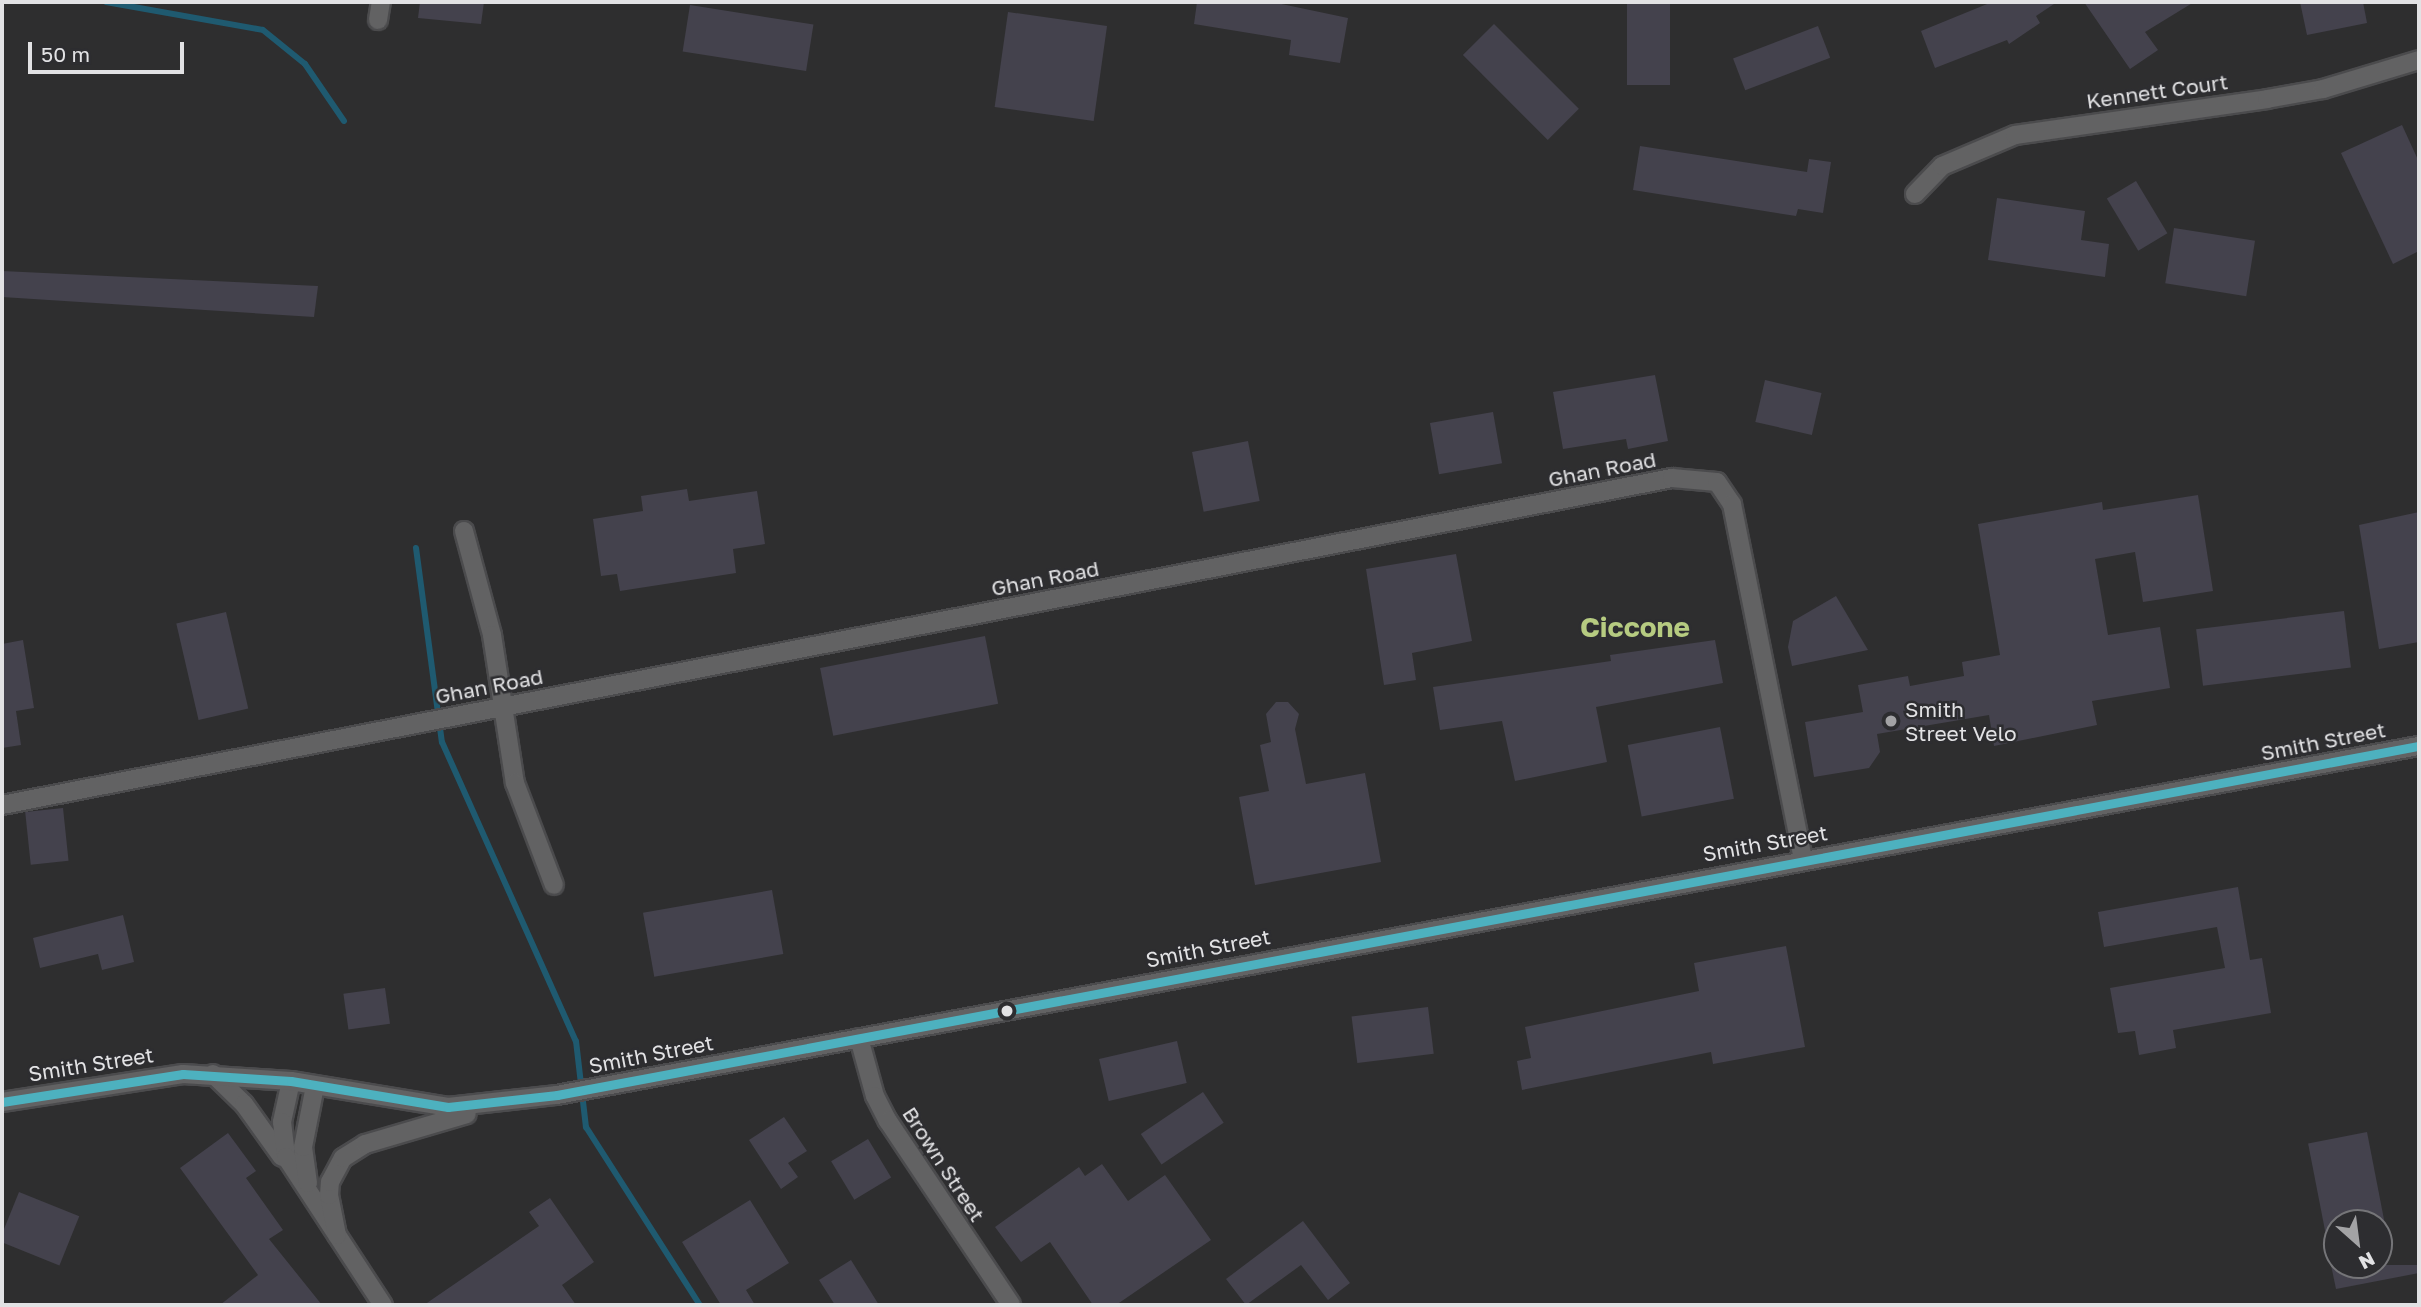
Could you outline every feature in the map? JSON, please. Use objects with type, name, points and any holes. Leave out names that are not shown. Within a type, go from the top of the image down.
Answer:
[{"type":"street","points":[[378,20],[381,2]]},
{"type":"street","name":"Kennett Court","points":[[1915,194],[1952,160],[2015,135],[2323,89],[2419,60]]},
{"type":"street","name":"Ghan Road","points":[[2,805],[1672,478],[1717,482],[1739,526],[1803,859]]},
{"type":"street","points":[[464,531],[506,707],[515,783],[554,885]]},
{"type":"street","name":"Smith Street","points":[[2,1102],[155,1076],[213,1074],[291,1081],[448,1107],[518,1101],[2419,746]]},
{"type":"street","name":"Brown Street","points":[[859,1038],[875,1096],[888,1122],[1011,1305]]},
{"type":"street","points":[[213,1074],[244,1104],[309,1194]]},
{"type":"street","points":[[291,1081],[281,1139],[286,1157],[383,1305]]},
{"type":"street","points":[[315,1086],[302,1162],[323,1215]]},
{"type":"street","points":[[337,1235],[330,1182],[352,1150],[423,1124],[518,1101]]},
{"type":"building","points":[[420,2],[484,2],[481,24],[418,18]]},
{"type":"building","points":[[1197,2],[1272,2],[1348,18],[1340,63],[1289,55],[1291,40],[1194,24]]},
{"type":"building","points":[[1627,2],[1670,2],[1670,85],[1627,85]]},
{"type":"building","points":[[1992,2],[2057,2],[2036,16],[2040,23],[2009,44],[2007,40],[1935,68],[1921,31]]},
{"type":"building","points":[[2084,2],[2194,2],[2145,32],[2158,50],[2130,69]]},
{"type":"building","points":[[2300,2],[2363,2],[2367,23],[2307,35]]},
{"type":"building","points":[[690,5],[813,25],[806,71],[683,51]]},
{"type":"building","points":[[1008,12],[1107,26],[1094,121],[995,107]]},
{"type":"building","points":[[1494,24],[1579,109],[1548,140],[1463,55]]},
{"type":"building","points":[[1818,26],[1830,58],[1745,90],[1733,59]]},
{"type":"building","points":[[2402,125],[2419,162],[2419,251],[2393,264],[2341,153]]},
{"type":"building","points":[[1640,146],[1807,172],[1809,159],[1831,162],[1823,213],[1798,209],[1796,216],[1633,190]]},
{"type":"building","points":[[2136,181],[2167,233],[2138,251],[2107,199]]},
{"type":"building","points":[[1997,198],[2085,211],[2081,240],[2109,244],[2105,277],[1988,260]]},
{"type":"building","points":[[2174,228],[2255,241],[2246,296],[2165,283]]},
{"type":"building","points":[[2,271],[318,286],[314,317],[2,297]]},
{"type":"building","points":[[1655,375],[1668,441],[1628,449],[1626,439],[1563,449],[1553,392]]},
{"type":"building","points":[[1765,380],[1822,393],[1812,435],[1755,422]]},
{"type":"building","points":[[1493,412],[1502,463],[1439,474],[1430,423]]},
{"type":"building","points":[[1248,441],[1260,501],[1204,512],[1192,452]]},
{"type":"building","points":[[687,489],[689,501],[757,491],[765,544],[733,549],[736,573],[620,591],[617,574],[601,576],[593,519],[643,511],[641,496]]},
{"type":"building","points":[[2198,495],[2213,591],[2143,602],[2135,552],[2095,559],[2108,635],[2160,627],[2170,688],[2092,701],[2097,725],[1994,746],[1989,715],[1877,734],[1880,752],[1869,768],[1814,777],[1805,722],[1863,712],[1858,685],[1908,676],[1910,686],[1964,676],[1962,662],[2000,655],[1978,524],[2102,502],[2103,510]]},
{"type":"building","points":[[2419,512],[2419,642],[2379,649],[2359,525]]},
{"type":"building","points":[[1456,554],[1472,641],[1412,653],[1416,680],[1384,685],[1366,569]]},
{"type":"building","points":[[1836,596],[1868,650],[1792,666],[1788,647],[1793,621]]},
{"type":"building","points":[[2344,611],[2351,668],[2203,686],[2196,629]]},
{"type":"building","points":[[226,612],[248,708],[199,720],[176,623]]},
{"type":"building","points":[[985,636],[998,704],[833,736],[820,668]]},
{"type":"building","points":[[23,640],[34,708],[16,711],[21,745],[2,748],[2,644]]},
{"type":"building","points":[[1715,640],[1723,683],[1596,707],[1607,762],[1515,781],[1502,721],[1440,730],[1433,687],[1611,661],[1610,655]]},
{"type":"building","points":[[1276,702],[1288,702],[1299,714],[1295,729],[1306,784],[1365,773],[1381,862],[1255,885],[1239,797],[1269,791],[1260,745],[1271,742],[1266,714]]},
{"type":"building","points":[[1720,727],[1734,799],[1642,817],[1628,745]]},
{"type":"building","points":[[63,808],[69,861],[31,865],[25,812]]},
{"type":"building","points":[[2238,887],[2250,960],[2262,958],[2271,1013],[2173,1030],[2176,1048],[2139,1055],[2135,1031],[2118,1033],[2110,988],[2225,968],[2217,927],[2104,947],[2098,912]]},
{"type":"building","points":[[772,890],[783,954],[654,977],[643,913]]},
{"type":"building","points":[[123,915],[134,962],[102,970],[98,954],[40,968],[33,938]]},
{"type":"building","points":[[1786,946],[1805,1047],[1713,1064],[1711,1052],[1522,1090],[1517,1061],[1531,1058],[1525,1027],[1699,991],[1694,963]]},
{"type":"building","points":[[385,988],[390,1024],[348,1029],[343,994]]},
{"type":"building","points":[[1428,1007],[1434,1054],[1357,1063],[1352,1016]]},
{"type":"building","points":[[1177,1041],[1187,1083],[1109,1101],[1099,1059]]},
{"type":"building","points":[[1203,1092],[1224,1123],[1162,1165],[1141,1134]]},
{"type":"building","points":[[784,1117],[807,1151],[788,1163],[798,1177],[781,1189],[749,1140]]},
{"type":"building","points":[[2367,1132],[2382,1209],[2323,1209],[2323,1220],[2308,1143]]},
{"type":"building","points":[[228,1133],[256,1171],[246,1178],[283,1230],[269,1239],[322,1305],[220,1305],[258,1275],[180,1168]]},
{"type":"building","points":[[868,1139],[891,1178],[854,1200],[831,1161]]},
{"type":"building","points":[[1102,1164],[1128,1201],[1165,1175],[1211,1240],[1116,1305],[1093,1305],[1050,1242],[1021,1262],[995,1227],[1079,1167],[1085,1176]]},
{"type":"building","points":[[19,1192],[79,1216],[59,1265],[2,1242],[2,1234]]},
{"type":"building","points":[[550,1198],[594,1262],[562,1285],[576,1305],[424,1305],[539,1226],[529,1212]]},
{"type":"building","points":[[750,1200],[789,1263],[746,1290],[755,1305],[721,1305],[682,1242]]},
{"type":"building","points":[[1303,1221],[1350,1283],[1328,1300],[1301,1265],[1246,1305],[1226,1279]]},
{"type":"building","points":[[851,1260],[879,1305],[835,1305],[819,1280]]},
{"type":"building","points":[[2393,1265],[2419,1265],[2419,1273],[2393,1278]]},
{"type":"building","points":[[2334,1279],[2388,1279],[2336,1289]]},
{"type":"waterway","points":[[106,2],[263,30],[305,64],[344,121]]},
{"type":"waterway","points":[[416,548],[442,742],[576,1041],[586,1127],[700,1305]]},
{"type":"transit line","points":[[2,1102],[183,1074],[291,1081],[448,1107],[557,1095],[2419,746]]},
{"type":"place","name":"Smith Street Velo","points":[[1891,721]]},
{"type":"district","name":"Ciccone","points":[[1635,627]]}]
